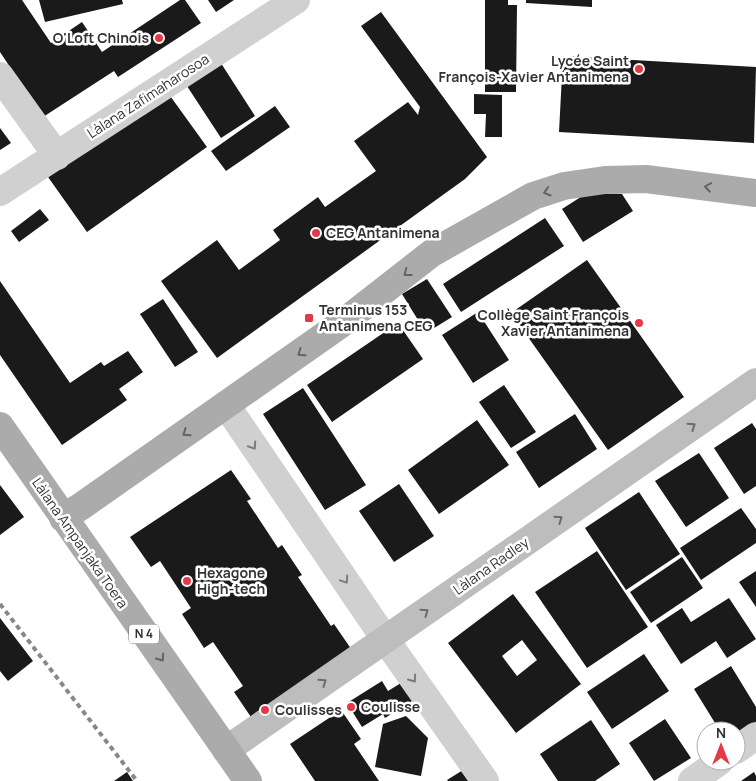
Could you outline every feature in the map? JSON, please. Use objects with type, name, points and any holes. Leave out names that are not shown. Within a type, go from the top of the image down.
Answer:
[{"type":"main road","points":[[63,518],[341,324],[432,253],[533,196],[564,186],[646,179],[756,193]]},
{"type":"main road","name":"Làlana Radley","points":[[226,750],[756,382]]},
{"type":"main road","name":"Làlana Ampanjaka Toera","points":[[0,426],[248,781]]},
{"type":"street","name":"Làlana Zafimaharosoa","points":[[0,192],[296,0]]},
{"type":"street","points":[[0,76],[57,156]]},
{"type":"street","points":[[226,405],[385,639],[486,781]]},
{"type":"street","points":[[692,781],[706,771]]},
{"type":"building","points":[[0,0],[22,0],[51,43],[82,22],[102,52],[180,0],[185,0],[201,23],[118,77],[114,71],[43,117],[0,52]]},
{"type":"building","points":[[39,0],[122,0],[123,4],[45,22]]},
{"type":"building","points":[[208,0],[234,0],[216,12]]},
{"type":"building","points":[[485,0],[508,0],[508,5],[517,5],[516,92],[485,92]]},
{"type":"building","points":[[526,0],[592,0],[592,7],[526,3]]},
{"type":"building","name":"CEG Antanimena","points":[[381,12],[487,157],[465,179],[217,358],[161,281],[217,240],[239,270],[280,240],[273,230],[318,197],[325,207],[376,171],[354,141],[408,102],[418,115],[420,107],[361,26]]},
{"type":"building","points":[[563,56],[756,67],[754,143],[559,132]]},
{"type":"building","points":[[217,57],[255,116],[221,138],[183,80]]},
{"type":"building","points":[[168,93],[207,147],[87,232],[48,177]]},
{"type":"building","points":[[474,94],[502,95],[502,137],[485,137],[486,114],[474,114]]},
{"type":"building","points":[[275,106],[290,127],[226,171],[211,151]]},
{"type":"building","points":[[0,128],[11,143],[0,150]]},
{"type":"building","points":[[587,193],[622,194],[633,211],[583,242],[562,209]]},
{"type":"building","points":[[40,209],[49,220],[19,242],[11,231]]},
{"type":"building","points":[[545,218],[564,246],[461,312],[443,284]]},
{"type":"building","points":[[587,260],[684,397],[608,450],[511,313]]},
{"type":"building","points":[[427,279],[452,317],[426,333],[402,294]]},
{"type":"building","points":[[0,281],[70,383],[101,362],[104,366],[128,351],[143,372],[119,389],[127,400],[62,445],[0,355]]},
{"type":"building","points":[[163,299],[198,352],[175,367],[140,314]]},
{"type":"building","points":[[478,312],[509,360],[473,383],[442,335]]},
{"type":"building","points":[[398,323],[423,359],[332,422],[307,385]]},
{"type":"building","points":[[504,385],[536,432],[511,448],[479,402]]},
{"type":"building","points":[[303,388],[366,485],[325,510],[263,414]]},
{"type":"building","points":[[575,414],[597,449],[539,488],[516,452]]},
{"type":"building","points":[[477,420],[509,465],[439,514],[408,470]]},
{"type":"building","points":[[752,423],[756,429],[756,486],[744,494],[714,448]]},
{"type":"building","points":[[699,453],[729,498],[686,527],[655,481]]},
{"type":"building","points":[[231,470],[251,499],[247,501],[278,548],[282,545],[302,575],[298,577],[331,626],[334,624],[356,656],[255,723],[234,692],[243,686],[213,642],[204,648],[182,614],[191,608],[160,561],[151,567],[130,537]]},
{"type":"building","points":[[399,484],[434,536],[394,562],[359,511]]},
{"type":"building","points":[[0,485],[24,517],[0,535]]},
{"type":"building","points":[[639,492],[680,554],[626,590],[585,528]]},
{"type":"building","points":[[741,508],[756,529],[756,543],[701,580],[680,548]]},
{"type":"building","points":[[597,551],[648,627],[587,668],[535,592]]},
{"type":"building","points":[[682,557],[703,588],[651,623],[630,592]]},
{"type":"building","points":[[756,571],[756,607],[739,582]]},
{"type":"building","points":[[513,594],[581,684],[516,733],[448,643]],"holes":[[[522,640],[537,660],[517,676],[502,656]]]},
{"type":"building","points":[[729,598],[756,639],[727,658],[716,641],[681,664],[656,625],[682,608],[691,622]]},
{"type":"building","points":[[0,618],[33,661],[8,681],[0,671]]},
{"type":"building","points":[[644,654],[669,691],[612,729],[587,692]]},
{"type":"building","points":[[731,666],[756,707],[756,722],[746,728],[746,721],[714,721],[694,689]]},
{"type":"building","points":[[409,678],[420,696],[385,718],[383,714],[362,727],[347,703],[382,681],[388,691]]},
{"type":"building","points":[[341,710],[361,739],[354,744],[379,781],[315,781],[290,744]]},
{"type":"building","points":[[406,716],[428,738],[421,776],[375,767],[383,724]]},
{"type":"building","points":[[665,719],[691,758],[654,781],[629,743]]},
{"type":"building","points":[[591,720],[620,764],[595,781],[558,781],[540,754]]},
{"type":"building","points":[[471,765],[482,781],[447,780]]},
{"type":"building","points":[[127,772],[133,781],[114,781]]},
{"type":"building","points":[[754,772],[756,781],[741,781]]},
{"type":"railway","points":[[0,604],[137,781]]},
{"type":"place","name":"O'Loft Chinois","points":[[159,38]]},
{"type":"place","name":"Lycée Saint François-Xavier Antanimena","points":[[639,69]]},
{"type":"place","name":"CEG Antanimena","points":[[316,233]]},
{"type":"place","name":"Terminus 153 Antanimena CEG","points":[[309,318]]},
{"type":"place","name":"Collège Saint François Xavier Antanimena","points":[[639,323]]},
{"type":"place","name":"Hexagone High-tech","points":[[187,581]]},
{"type":"place","name":"Coulisse","points":[[351,707]]},
{"type":"place","name":"Coulisses","points":[[265,710]]}]
